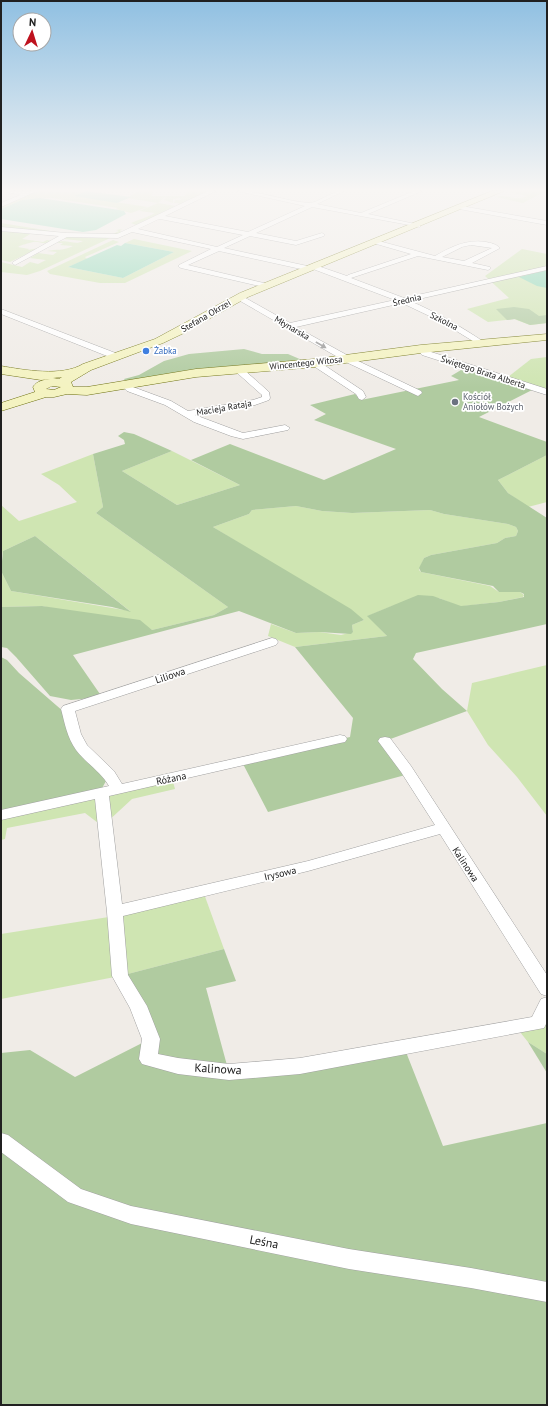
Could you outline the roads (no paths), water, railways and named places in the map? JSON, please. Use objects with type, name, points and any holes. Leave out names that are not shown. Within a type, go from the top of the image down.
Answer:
[{"type":"street","points":[[15,263],[27,257]]},
{"type":"street","points":[[201,257],[182,266],[268,286]]},
{"type":"street","name":"Szkolna","points":[[258,257],[312,268],[404,301],[458,327],[481,344]]},
{"type":"street","name":"Stefana Okrzei","points":[[63,386],[83,369],[158,341],[180,331],[239,298],[340,257]]},
{"type":"street","points":[[350,276],[409,257]]},
{"type":"street","points":[[429,257],[488,268]]},
{"type":"street","points":[[466,263],[479,257]]},
{"type":"street","name":"Średnia","points":[[290,326],[547,268]]},
{"type":"street","name":"Młynarska","points":[[239,298],[345,358],[418,393]]},
{"type":"street","points":[[1,311],[115,356]]},
{"type":"street","name":"Wincentego Witosa","points":[[44,389],[52,382],[87,391],[126,386],[196,373],[315,363],[421,349],[547,337]]},
{"type":"street","name":"Świętego Brata Alberta","points":[[421,349],[425,353],[547,392]]},
{"type":"street","points":[[315,363],[360,393],[362,397]]},
{"type":"street","points":[[1,371],[41,376],[63,374],[83,369]]},
{"type":"street","name":"Macieja Rataja","points":[[187,414],[255,402],[266,398],[266,394],[238,369]]},
{"type":"street","points":[[1,371],[44,389]]},
{"type":"street","points":[[126,386],[130,389],[168,403],[187,414],[234,434],[244,436],[285,428]]},
{"type":"street","points":[[1,407],[44,389]]},
{"type":"street","name":"Liliowa","points":[[118,789],[109,774],[82,748],[74,734],[68,709],[272,642]]},
{"type":"street","name":"Różana","points":[[1,815],[340,739]]},
{"type":"street","name":"Kalinowa","points":[[385,741],[406,769],[547,989]]},
{"type":"street","name":"Kalinowa","points":[[102,793],[116,912],[120,976],[138,1006],[150,1039],[148,1059],[178,1066],[229,1072],[300,1066],[538,1023],[547,1004]]},
{"type":"street","name":"Irysowa","points":[[116,912],[308,866],[443,828]]},
{"type":"street","name":"Leśna","points":[[1,1141],[75,1196],[131,1216],[349,1259],[471,1278],[547,1292]]},
{"type":"place","name":"Żabka","points":[[146,351]]},
{"type":"place","name":"Kościół Aniołów Bożych","points":[[455,402]]}]
